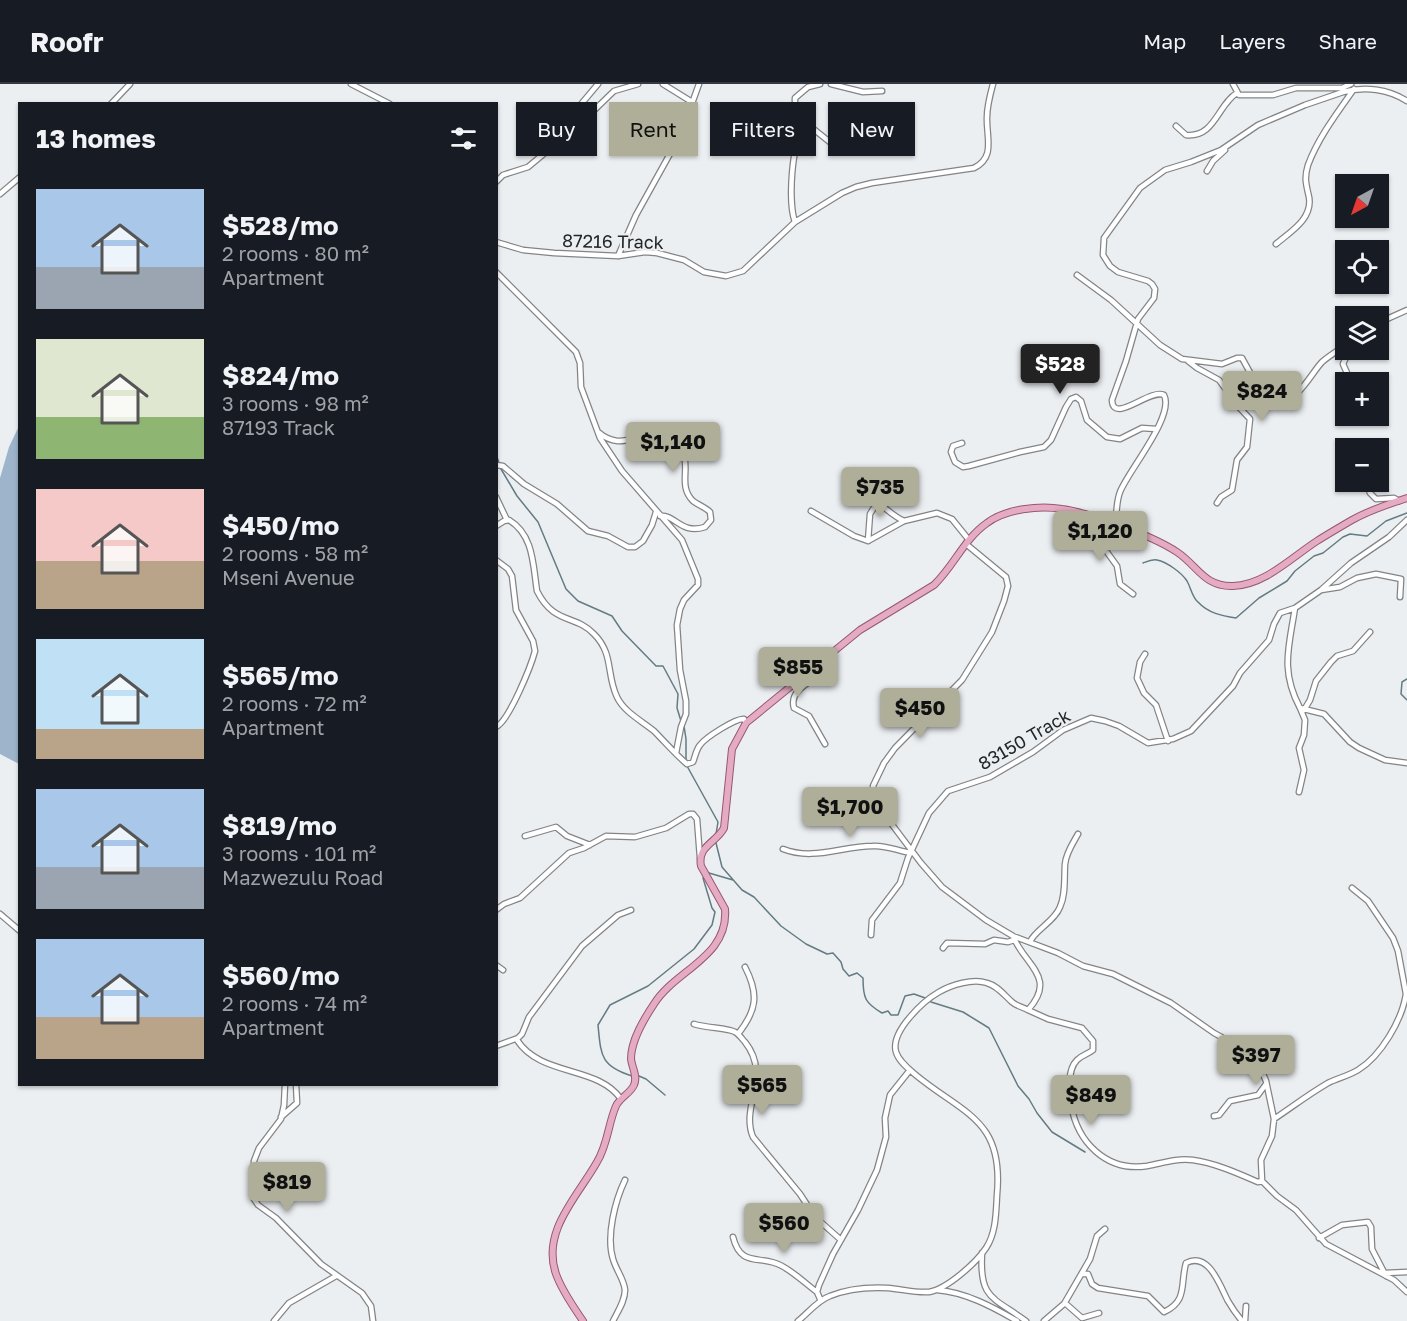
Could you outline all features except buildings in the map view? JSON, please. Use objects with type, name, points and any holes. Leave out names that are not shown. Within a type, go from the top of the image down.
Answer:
[{"type":"main road","points":[[583,1321],[556,1275],[553,1265],[553,1242],[560,1221],[601,1155],[615,1108],[634,1085],[632,1052],[640,1029],[654,1002],[674,980],[707,956],[719,938],[726,916],[724,905],[705,873],[700,858],[704,848],[718,837],[724,828],[732,749],[746,723],[873,621],[934,585],[968,542],[988,522],[1011,513],[1050,507],[1115,525],[1171,549],[1202,576],[1230,586],[1244,585],[1279,568],[1317,541],[1370,510],[1407,498]]},
{"type":"street","points":[[113,102],[130,84]]},
{"type":"street","points":[[351,84],[386,102]]},
{"type":"street","points":[[583,102],[598,84]]},
{"type":"street","points":[[498,180],[503,175],[528,167],[582,122],[614,91],[638,84]]},
{"type":"street","points":[[663,84],[692,102],[699,84]]},
{"type":"street","points":[[795,102],[795,98],[808,87],[820,84]]},
{"type":"street","points":[[831,84],[863,92],[882,91]]},
{"type":"street","name":"87216 Track","points":[[498,243],[539,252],[618,256],[645,252],[657,253],[684,260],[704,272],[726,276],[743,271],[795,222],[842,193],[862,185],[974,168],[982,164],[989,149],[987,114],[993,84]]},
{"type":"street","points":[[1233,84],[1237,93],[1245,96],[1268,96],[1296,88],[1343,90]]},
{"type":"street","points":[[1276,244],[1301,224],[1309,202],[1305,181],[1310,162],[1332,119],[1353,87]]},
{"type":"street","points":[[1207,171],[1213,161],[1231,144],[1258,125],[1343,90],[1353,87],[1373,89],[1407,101]]},
{"type":"street","points":[[1176,126],[1186,135],[1200,133],[1214,122],[1230,98],[1237,93]]},
{"type":"street","points":[[1397,96],[1407,93]]},
{"type":"street","points":[[816,131],[828,140]]},
{"type":"street","points":[[1115,525],[1120,491],[1143,456],[1166,410],[1167,400],[1160,393],[1150,395],[1121,410],[1112,405],[1137,325],[1154,298],[1155,287],[1148,281],[1118,272],[1110,266],[1103,255],[1104,238],[1129,201],[1150,179],[1165,170],[1202,158],[1231,144]]},
{"type":"street","points":[[618,256],[636,215],[669,156]]},
{"type":"street","points":[[794,156],[792,207],[795,222]]},
{"type":"street","points":[[0,194],[18,179]]},
{"type":"street","points":[[1077,275],[1111,300],[1173,354],[1219,380],[1250,420],[1247,447],[1237,460],[1232,490],[1221,497],[1217,503]]},
{"type":"street","points":[[499,277],[576,352],[580,363],[581,387],[596,430],[622,471],[682,540],[699,582],[684,600],[677,625],[686,714],[676,753]]},
{"type":"street","points":[[1389,318],[1407,310]]},
{"type":"street","points":[[1128,317],[1142,314]]},
{"type":"street","points":[[1188,361],[1222,364],[1242,358],[1259,389],[1271,399],[1283,401],[1298,392],[1324,361],[1335,353]]},
{"type":"street","points":[[962,443],[953,446],[951,452],[955,462],[963,466],[1044,447],[1051,440],[1071,399],[1076,397],[1081,400],[1087,420],[1107,437],[1120,439],[1142,428],[1156,429]]},
{"type":"street","points":[[596,430],[611,441],[626,441],[656,435],[683,453],[686,461],[685,487],[693,501],[710,512],[711,520],[705,527],[693,530],[681,526],[665,515],[658,514]]},
{"type":"street","points":[[498,465],[503,466],[516,478],[557,504],[588,531],[608,536],[628,547],[635,547],[643,541],[658,514]]},
{"type":"street","points":[[1370,492],[1376,500],[1394,498],[1400,501]]},
{"type":"street","points":[[868,541],[868,519],[883,493]]},
{"type":"street","points":[[498,501],[507,520],[519,528],[530,545],[537,591],[540,597],[554,613],[585,626],[602,642],[608,656],[612,684],[618,701],[683,760],[690,764],[694,760],[698,747],[705,740],[736,719],[744,719],[746,723]]},
{"type":"street","points":[[877,502],[893,516],[904,521]]},
{"type":"street","points":[[811,511],[817,517],[868,541],[904,521],[937,513],[952,519],[968,542],[1007,579],[1008,589],[999,617],[962,680],[889,754],[874,779],[873,786],[881,812],[911,852],[942,887],[1014,938],[1058,953],[1083,966],[1113,974],[1171,1003],[1214,1033],[1247,1051],[1260,1067],[1266,1082],[1274,1119],[1272,1136],[1261,1160],[1262,1181],[1296,1210],[1319,1238],[1331,1247],[1386,1274],[1401,1284],[1407,1292]]},
{"type":"street","points":[[1082,514],[1091,531],[1117,566],[1120,584],[1133,594]]},
{"type":"street","points":[[498,525],[507,520]]},
{"type":"street","points":[[1145,654],[1140,662],[1137,678],[1144,693],[1156,705],[1168,741],[1197,726],[1233,686],[1240,673],[1269,640],[1277,617],[1321,590],[1351,563],[1389,537],[1407,520]]},
{"type":"street","points":[[498,562],[508,569],[512,576],[516,610],[534,644],[535,651],[510,708],[502,724],[498,726]]},
{"type":"street","points":[[1321,590],[1340,587],[1367,575],[1381,574],[1401,579],[1400,597]]},
{"type":"street","points":[[1295,608],[1287,646],[1286,664],[1290,684],[1305,720],[1304,735],[1299,746],[1304,774],[1299,792]]},
{"type":"street","points":[[1302,709],[1310,700],[1316,681],[1330,662],[1353,651],[1370,632]]},
{"type":"street","points":[[817,665],[819,675],[795,694],[792,701],[794,708],[808,716],[825,744]]},
{"type":"street","points":[[1302,709],[1324,714],[1350,742],[1376,756],[1405,763],[1407,756]]},
{"type":"street","name":"83150 Track","points":[[871,935],[872,920],[900,884],[911,852],[929,813],[948,791],[990,777],[1033,752],[1070,726],[1091,718],[1100,719],[1125,729],[1148,743],[1168,741]]},
{"type":"street","points":[[498,908],[520,898],[564,855],[590,846],[606,836],[635,837],[666,828],[691,813],[697,819],[700,858]]},
{"type":"street","points":[[525,836],[556,827],[567,836],[590,846]]},
{"type":"street","points":[[1030,942],[1031,938],[1050,922],[1060,907],[1065,863],[1078,834]]},
{"type":"street","points":[[783,849],[792,853],[813,855],[874,846],[911,852]]},
{"type":"street","points":[[1274,1119],[1326,1085],[1349,1075],[1368,1063],[1388,1038],[1405,1001],[1406,994],[1396,945],[1371,905],[1352,888]]},
{"type":"street","points":[[498,1045],[517,1040],[522,1034],[528,1017],[586,943],[618,915],[631,910]]},
{"type":"street","points":[[0,914],[18,929]]},
{"type":"street","points":[[943,948],[947,943],[985,944],[994,940],[1008,942],[1014,938]]},
{"type":"street","points":[[1014,938],[1035,969],[1040,985],[1038,999],[1028,1010]]},
{"type":"street","points":[[498,966],[503,970]]},
{"type":"street","points":[[738,1034],[750,1018],[754,1001],[753,984],[745,967]]},
{"type":"street","points":[[936,1290],[957,1277],[982,1253],[992,1235],[998,1184],[997,1166],[989,1138],[980,1124],[964,1108],[910,1070],[898,1056],[897,1039],[906,1023],[941,991],[974,982],[987,982],[1013,1004],[1048,1019],[1082,1028],[1093,1041],[1093,1050],[1080,1057],[1072,1067],[1070,1086],[1074,1116],[1088,1145],[1097,1154],[1127,1166],[1148,1166],[1172,1160],[1200,1161],[1239,1173],[1258,1182],[1262,1181]]},
{"type":"street","points":[[694,1024],[733,1031],[738,1034],[753,1055],[757,1070],[750,1127],[753,1137],[816,1217],[841,1240]]},
{"type":"street","points":[[517,1040],[522,1048],[548,1064],[601,1082],[621,1099]]},
{"type":"street","points":[[817,1292],[821,1279],[858,1210],[880,1162],[886,1137],[885,1110],[890,1095],[910,1070]]},
{"type":"street","points":[[1214,1116],[1219,1115],[1230,1101],[1258,1095],[1264,1089],[1266,1082]]},
{"type":"street","points":[[282,1117],[285,1086]]},
{"type":"street","points":[[296,1086],[297,1103],[282,1117],[255,1155],[254,1199],[306,1250],[336,1276],[358,1290],[370,1303],[373,1321]]},
{"type":"street","points":[[613,1321],[625,1290],[612,1257],[611,1245],[618,1197],[625,1180]]},
{"type":"street","points":[[1319,1238],[1338,1226],[1368,1222],[1371,1227],[1372,1249],[1386,1274]]},
{"type":"street","points":[[1044,1321],[1064,1304],[1090,1259],[1097,1236],[1105,1229]]},
{"type":"street","points":[[733,1237],[742,1255],[752,1260],[779,1264],[817,1292],[822,1301]]},
{"type":"street","points":[[982,1253],[982,1278],[988,1294],[995,1302],[1012,1310],[1026,1321]]},
{"type":"street","points":[[1082,1274],[1088,1274],[1092,1284],[1098,1288],[1148,1296],[1164,1312],[1172,1308],[1180,1299],[1186,1264],[1191,1261],[1201,1262],[1212,1271],[1228,1300],[1244,1321]]},
{"type":"street","points":[[1386,1274],[1407,1272]]},
{"type":"street","points":[[274,1321],[289,1303],[336,1276]]},
{"type":"street","points":[[798,1321],[830,1296],[866,1289],[886,1288],[922,1292],[946,1291],[987,1305],[1017,1321]]},
{"type":"street","points":[[1064,1304],[1067,1304],[1082,1318],[1098,1313]]},
{"type":"street","points":[[1244,1321],[1246,1306]]},
{"type":"shaded area","points":[[18,428],[18,763],[0,754],[0,478],[9,447]]},
{"type":"waterway","points":[[498,460],[517,496],[538,522],[566,589],[578,601],[612,616],[622,631],[656,666],[663,666],[678,694],[677,708],[681,721]]},
{"type":"waterway","points":[[1143,563],[1155,560],[1170,565],[1185,578],[1194,598],[1202,606],[1216,613],[1236,618],[1259,598],[1287,581],[1295,571],[1314,556],[1323,553],[1343,537],[1350,534],[1367,536],[1386,521],[1407,513]]},
{"type":"waterway","points":[[1407,679],[1402,682],[1401,694],[1407,700]]},
{"type":"waterway","points":[[684,726],[686,761]]},
{"type":"waterway","points":[[687,766],[718,822],[716,834]]},
{"type":"waterway","points":[[716,843],[722,867],[742,890],[754,897],[781,926],[806,944],[827,954],[833,953],[849,976],[857,973],[863,978],[866,999],[876,1009],[882,1013],[888,1011],[891,1015],[898,1015],[905,996],[914,994],[928,999]]},
{"type":"waterway","points":[[709,873],[733,880]]},
{"type":"waterway","points":[[632,1076],[614,1068],[604,1058],[598,1025],[610,1005],[648,986],[694,949],[712,925],[715,912],[703,878]]},
{"type":"waterway","points":[[931,1002],[963,1012],[989,1028],[1018,1086],[1037,1113],[1052,1132],[1085,1152]]},
{"type":"waterway","points":[[639,1076],[665,1095]]}]
